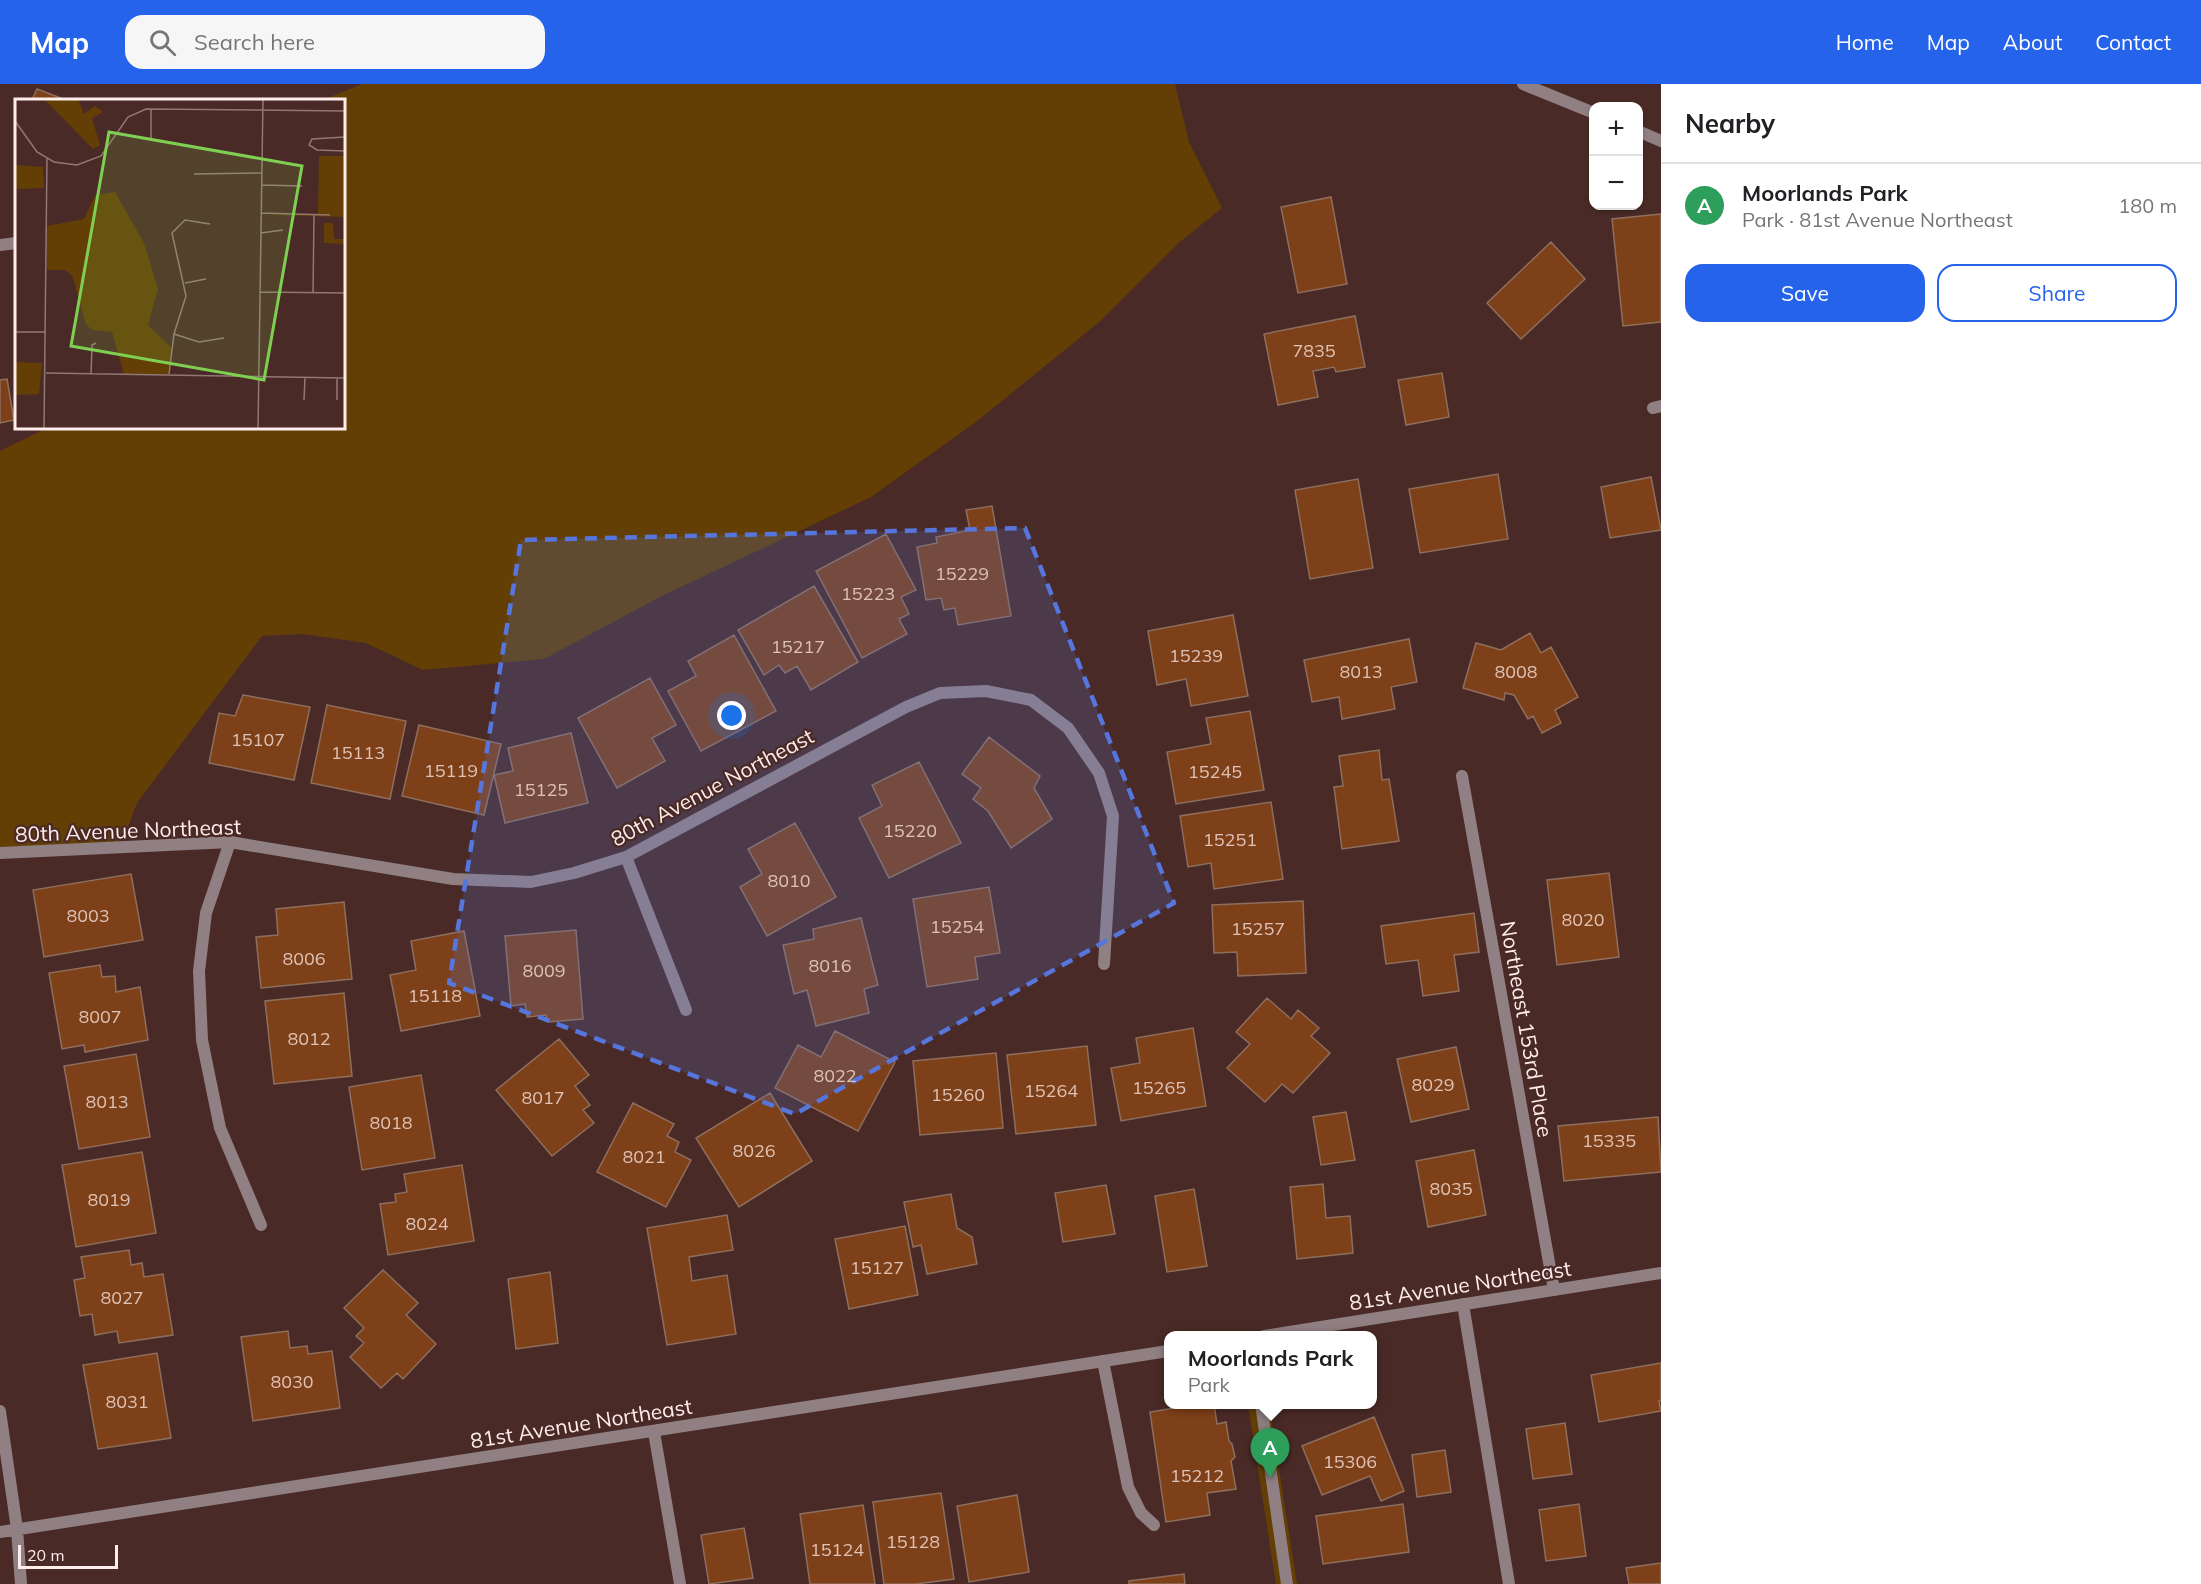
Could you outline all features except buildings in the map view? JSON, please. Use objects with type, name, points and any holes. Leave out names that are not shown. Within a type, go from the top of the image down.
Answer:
[{"type":"street","points":[[1524,84],[1589,111]]},
{"type":"street","points":[[1643,133],[1661,141]]},
{"type":"street","points":[[0,245],[15,243]]},
{"type":"street","name":"80th Avenue Northeast","points":[[0,853],[230,842],[453,879],[531,882],[574,873],[626,857],[906,707],[940,693],[986,691],[1031,700],[1068,728],[1099,772],[1113,816],[1104,964]]},
{"type":"street","name":"Northeast 153rd Place","points":[[1462,776],[1554,1290]]},
{"type":"street","points":[[230,842],[206,913],[199,971],[202,1040],[220,1128],[261,1225]]},
{"type":"street","points":[[626,857],[686,1010]]},
{"type":"street","name":"81st Avenue Northeast","points":[[1290,1331],[1661,1273]]},
{"type":"street","points":[[1463,1304],[1509,1584]]},
{"type":"street","name":"81st Avenue Northeast","points":[[0,1532],[1164,1352]]},
{"type":"street","points":[[1103,1361],[1128,1487],[1141,1513],[1154,1525]]},
{"type":"street","points":[[1263,1409],[1287,1584]]},
{"type":"street","points":[[0,1411],[17,1529],[21,1584]]},
{"type":"street","points":[[654,1432],[680,1584]]},
{"type":"highlighted area","points":[[1025,528],[1174,903],[795,1114],[449,983],[521,540]]},
{"type":"shaded area","points":[[362,84],[1175,84],[1189,142],[1222,208],[1181,241],[1098,323],[976,422],[871,497],[662,596],[544,659],[423,670],[366,643],[303,634],[262,636],[137,803],[120,848],[0,853],[0,451],[45,429],[345,429],[345,99],[325,99]]},
{"type":"shaded area","points":[[1249,1409],[1270,1409],[1297,1584],[1276,1584]]},
{"type":"place","name":"Moorlands Park","points":[[1270,1478]]}]
